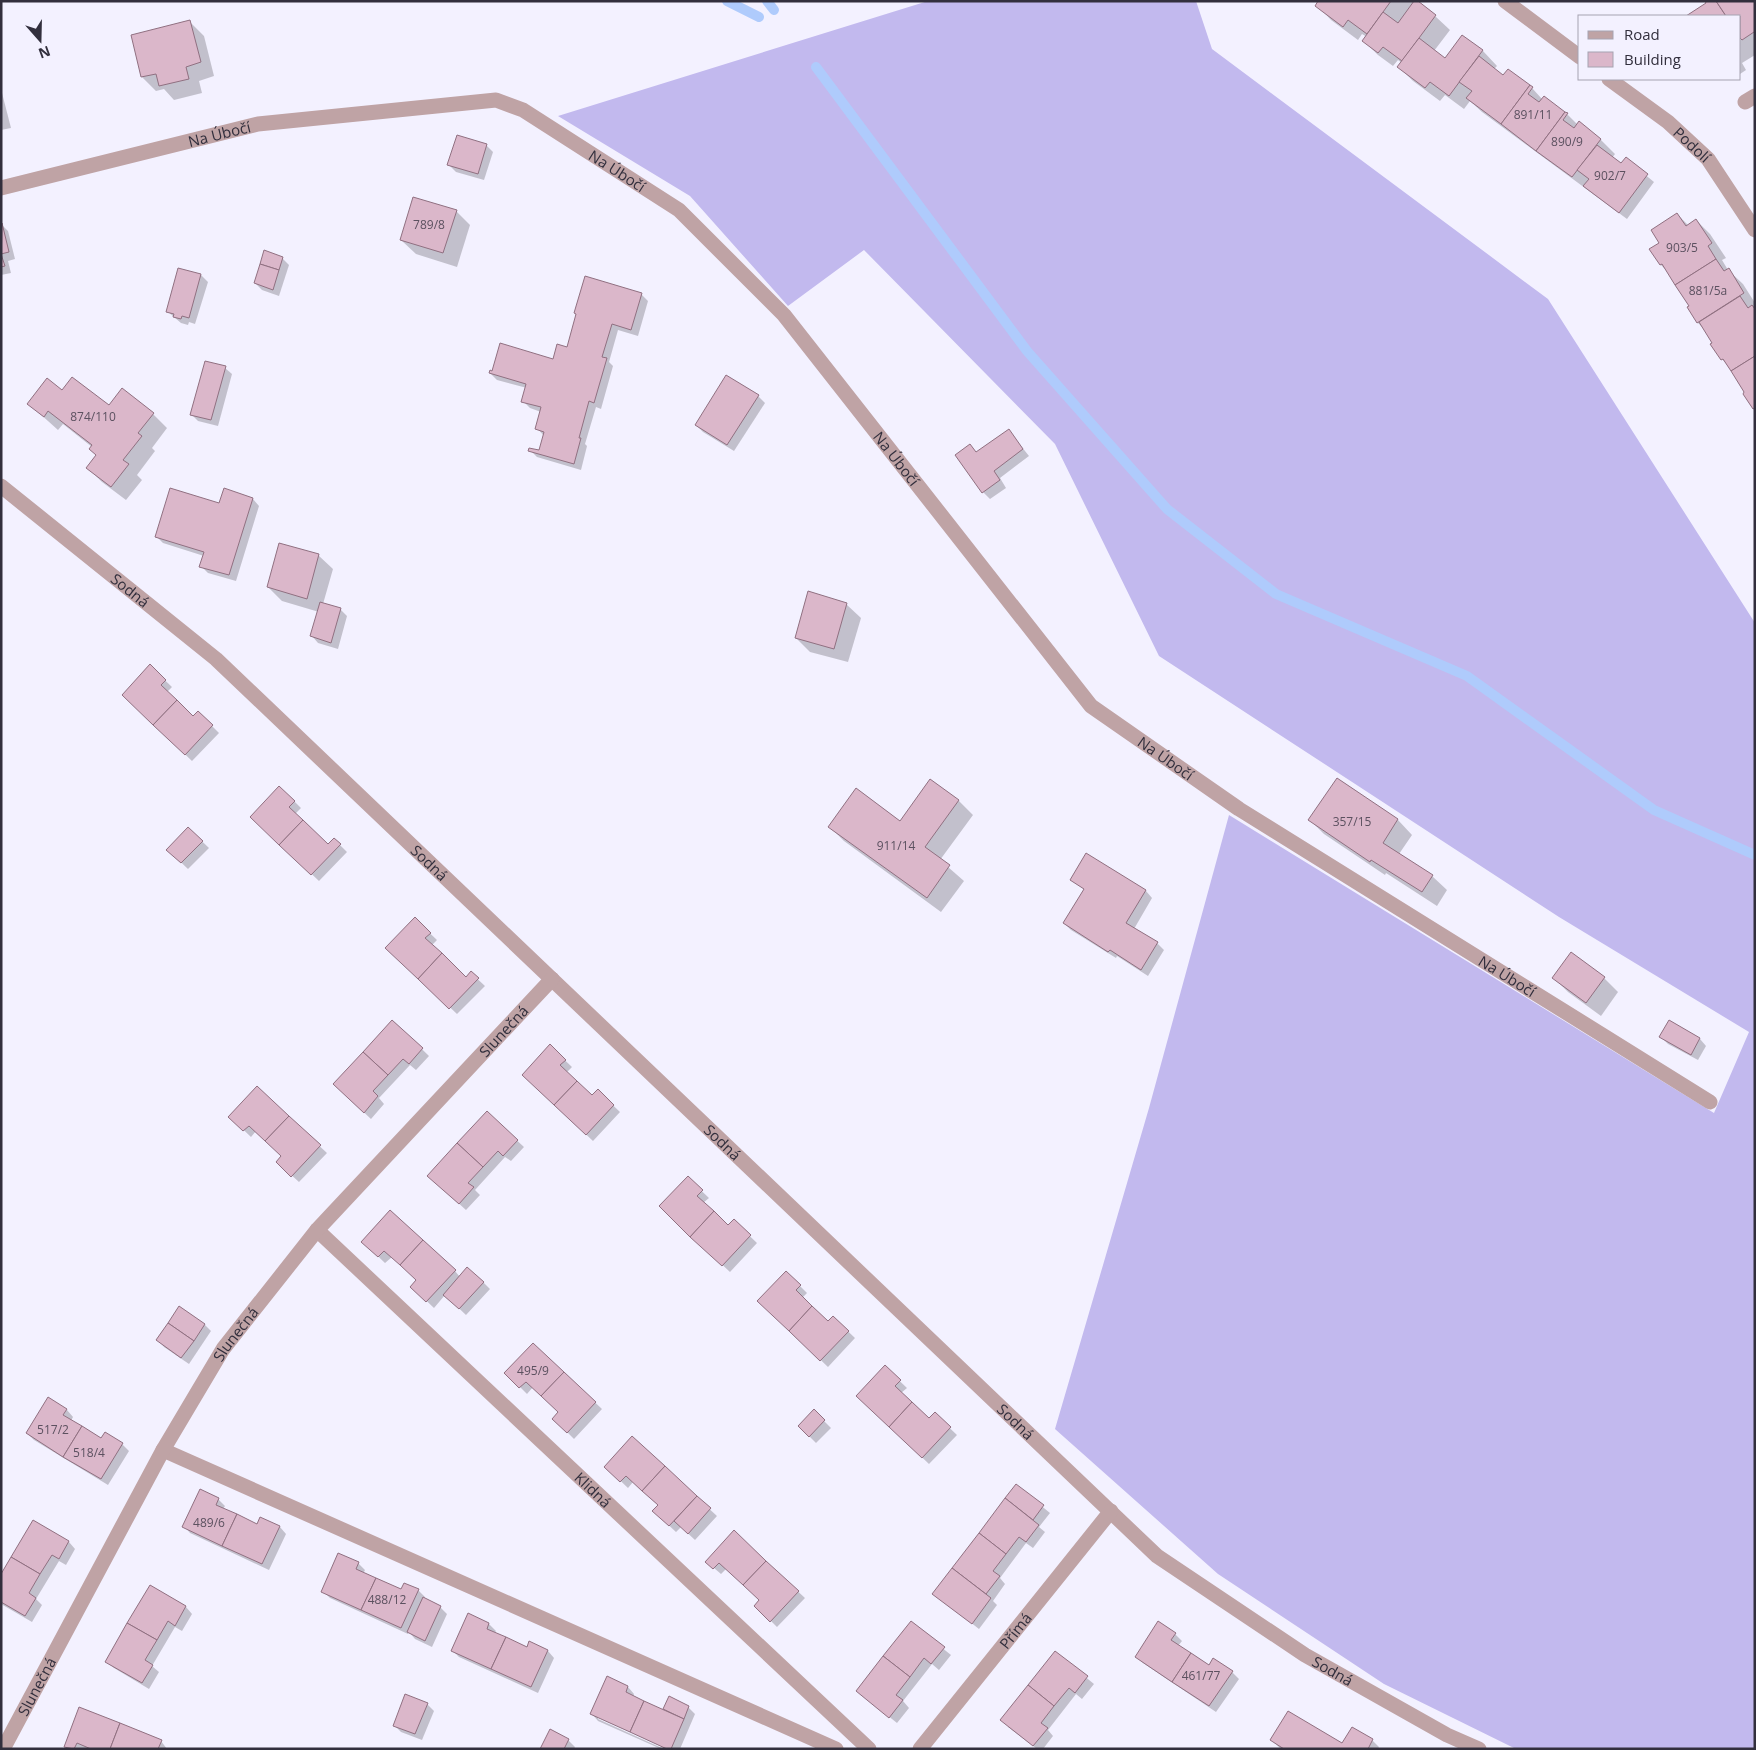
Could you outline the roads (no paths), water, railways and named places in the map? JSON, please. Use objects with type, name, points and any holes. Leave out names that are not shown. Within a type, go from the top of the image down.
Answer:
[{"type":"street","points":[[1505,1],[1578,56]]},
{"type":"street","name":"Podolí","points":[[1610,80],[1668,122],[1708,159],[1755,230]]},
{"type":"street","name":"Na Úbočí","points":[[1,188],[258,124],[496,100],[523,110],[679,210],[784,315],[1091,706],[1239,809],[1710,1102]]},
{"type":"street","name":"Sodná","points":[[1,486],[216,660],[1157,1556],[1305,1656],[1448,1735],[1479,1749]]},
{"type":"street","name":"Slunečná","points":[[3,1749],[163,1450],[223,1349],[317,1230],[552,979]]},
{"type":"street","name":"Klidná","points":[[317,1230],[868,1749]]},
{"type":"street","points":[[163,1450],[836,1749]]},
{"type":"street","name":"Přímá","points":[[920,1749],[1111,1511]]},
{"type":"waterway","points":[[727,1],[759,17]]},
{"type":"waterway","points":[[767,1],[774,10]]},
{"type":"waterway","points":[[816,67],[1027,351],[1167,509],[1276,594],[1467,676],[1654,810],[1755,855]]}]
